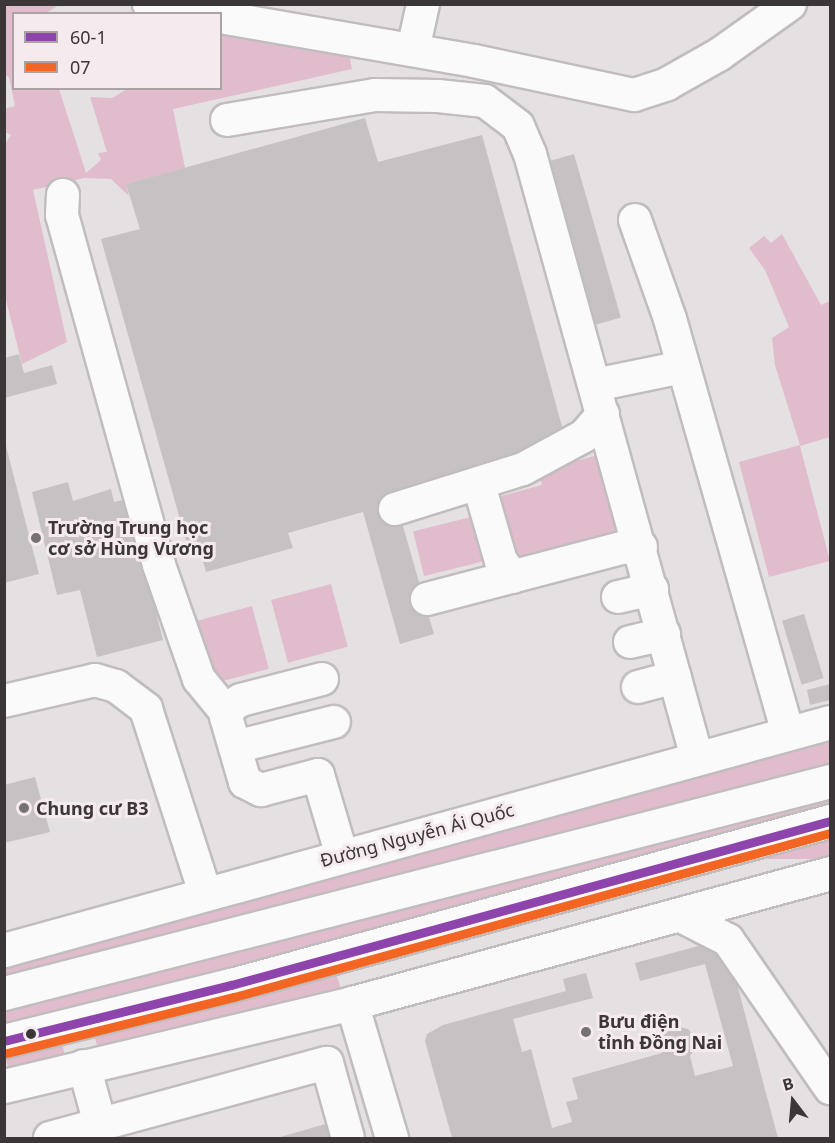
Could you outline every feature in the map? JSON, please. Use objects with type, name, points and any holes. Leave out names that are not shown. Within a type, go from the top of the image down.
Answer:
[{"type":"main road","name":"Đường Nguyễn Ái Quốc","points":[[4,950],[831,722]]},
{"type":"main road","points":[[4,993],[831,781]]},
{"type":"main road","points":[[4,1041],[340,955],[831,821]]},
{"type":"main road","points":[[4,1086],[352,1003],[831,873]]},
{"type":"main road","points":[[340,955],[352,1003]]},
{"type":"main road","points":[[73,1023],[84,1066]]},
{"type":"street","points":[[148,4],[190,12]]},
{"type":"street","points":[[413,50],[423,4]]},
{"type":"street","points":[[222,17],[413,50],[634,95],[667,84],[720,54],[790,4]]},
{"type":"street","points":[[227,120],[375,95],[485,101],[518,126],[530,154],[641,547],[697,758]]},
{"type":"street","points":[[63,195],[62,215],[159,565],[199,679],[226,712],[245,782],[261,790],[318,775],[342,856]]},
{"type":"street","points":[[635,220],[683,367],[788,734]]},
{"type":"street","points":[[395,509],[479,485],[523,469],[584,436],[599,399],[683,367]]},
{"type":"street","points":[[479,485],[501,561],[513,577]]},
{"type":"street","points":[[427,599],[622,548],[641,547]]},
{"type":"street","points":[[618,597],[652,589]]},
{"type":"street","points":[[630,642],[664,634]]},
{"type":"street","points":[[638,687],[675,677]]},
{"type":"street","points":[[226,712],[241,700],[322,679]]},
{"type":"street","points":[[4,701],[95,681],[116,686],[146,709],[205,893]]},
{"type":"street","points":[[235,747],[334,722]]},
{"type":"street","points":[[679,915],[728,940],[831,1088]]},
{"type":"street","points":[[352,1003],[392,1138]]},
{"type":"street","points":[[50,1138],[327,1063],[348,1138]]},
{"type":"street","points":[[84,1066],[100,1124]]},
{"type":"shaded area","points":[[5,5],[59,5],[48,12],[12,12],[12,90],[59,90],[86,173],[101,160],[98,153],[107,152],[90,97],[112,98],[125,90],[222,90],[222,28],[348,47],[352,69],[173,109],[185,168],[126,184],[129,196],[111,179],[84,178],[33,190],[67,342],[22,364],[5,296],[4,145],[11,135],[5,132],[4,109],[15,106],[9,77],[5,75]]},
{"type":"shaded area","points":[[782,234],[821,305],[830,301],[830,437],[800,446],[830,561],[769,577],[739,462],[800,445],[775,365],[772,338],[789,327],[765,270],[749,248],[764,236],[771,243]]},
{"type":"shaded area","points":[[602,454],[624,532],[512,561],[494,498],[542,485],[538,471]]},
{"type":"shaded area","points":[[479,515],[490,560],[424,576],[413,531]]},
{"type":"shaded area","points":[[331,584],[348,647],[288,663],[271,600]]},
{"type":"shaded area","points":[[252,606],[269,669],[215,683],[198,620]]},
{"type":"shaded area","points":[[830,735],[830,767],[5,980],[5,963]]},
{"type":"shaded area","points":[[830,794],[830,808],[5,1027],[5,1006]]},
{"type":"shaded area","points":[[333,835],[830,835],[830,859],[333,859]]},
{"type":"shaded area","points":[[335,970],[342,992],[98,1049],[93,1031]]},
{"type":"shaded area","points":[[61,1039],[65,1057],[9,1070],[4,1052]]},
{"type":"building","points":[[365,118],[378,162],[482,135],[566,441],[506,457],[511,474],[396,502],[434,634],[400,644],[363,512],[288,533],[293,548],[206,572],[197,541],[187,544],[101,239],[140,229],[126,184]]},
{"type":"building","points":[[574,154],[621,317],[593,325],[546,162]]},
{"type":"building","points":[[19,354],[24,373],[52,365],[57,384],[4,398],[4,358]]},
{"type":"building","points":[[4,438],[39,574],[4,583]]},
{"type":"building","points":[[68,482],[73,501],[111,489],[114,502],[127,499],[163,640],[97,657],[80,590],[57,595],[32,492]]},
{"type":"building","points":[[804,614],[824,678],[802,685],[782,621]]},
{"type":"building","points":[[830,684],[830,700],[810,705],[807,690]]},
{"type":"building","name":"Chung cư B3","points":[[35,777],[50,832],[4,843],[4,785]]},
{"type":"building","name":"Bưu điện tỉnh Đồng Nai","points":[[717,941],[729,954],[778,1138],[452,1138],[425,1041],[427,1034],[443,1025],[566,991],[563,979],[586,973],[593,998],[513,1019],[522,1052],[531,1049],[552,1128],[572,1122],[566,1102],[578,1099],[572,1078],[662,1053],[661,1037],[675,1026],[688,1029],[695,1037],[695,1048],[690,1056],[695,1076],[733,1066],[705,964],[640,981],[635,963]]},
{"type":"building","points":[[346,1118],[352,1138],[277,1138]]},
{"type":"transit line","name":"60-1","points":[[4,1041],[231,985],[830,821]]},
{"type":"transit line","name":"07","points":[[7,1053],[234,997],[830,833]]},
{"type":"place","name":"Trường Trung học cơ sở Hùng Vương","points":[[36,538]]},
{"type":"place","name":"Chung cư B3","points":[[24,808]]},
{"type":"place","name":"Bưu điện tỉnh Đồng Nai","points":[[586,1032]]}]
